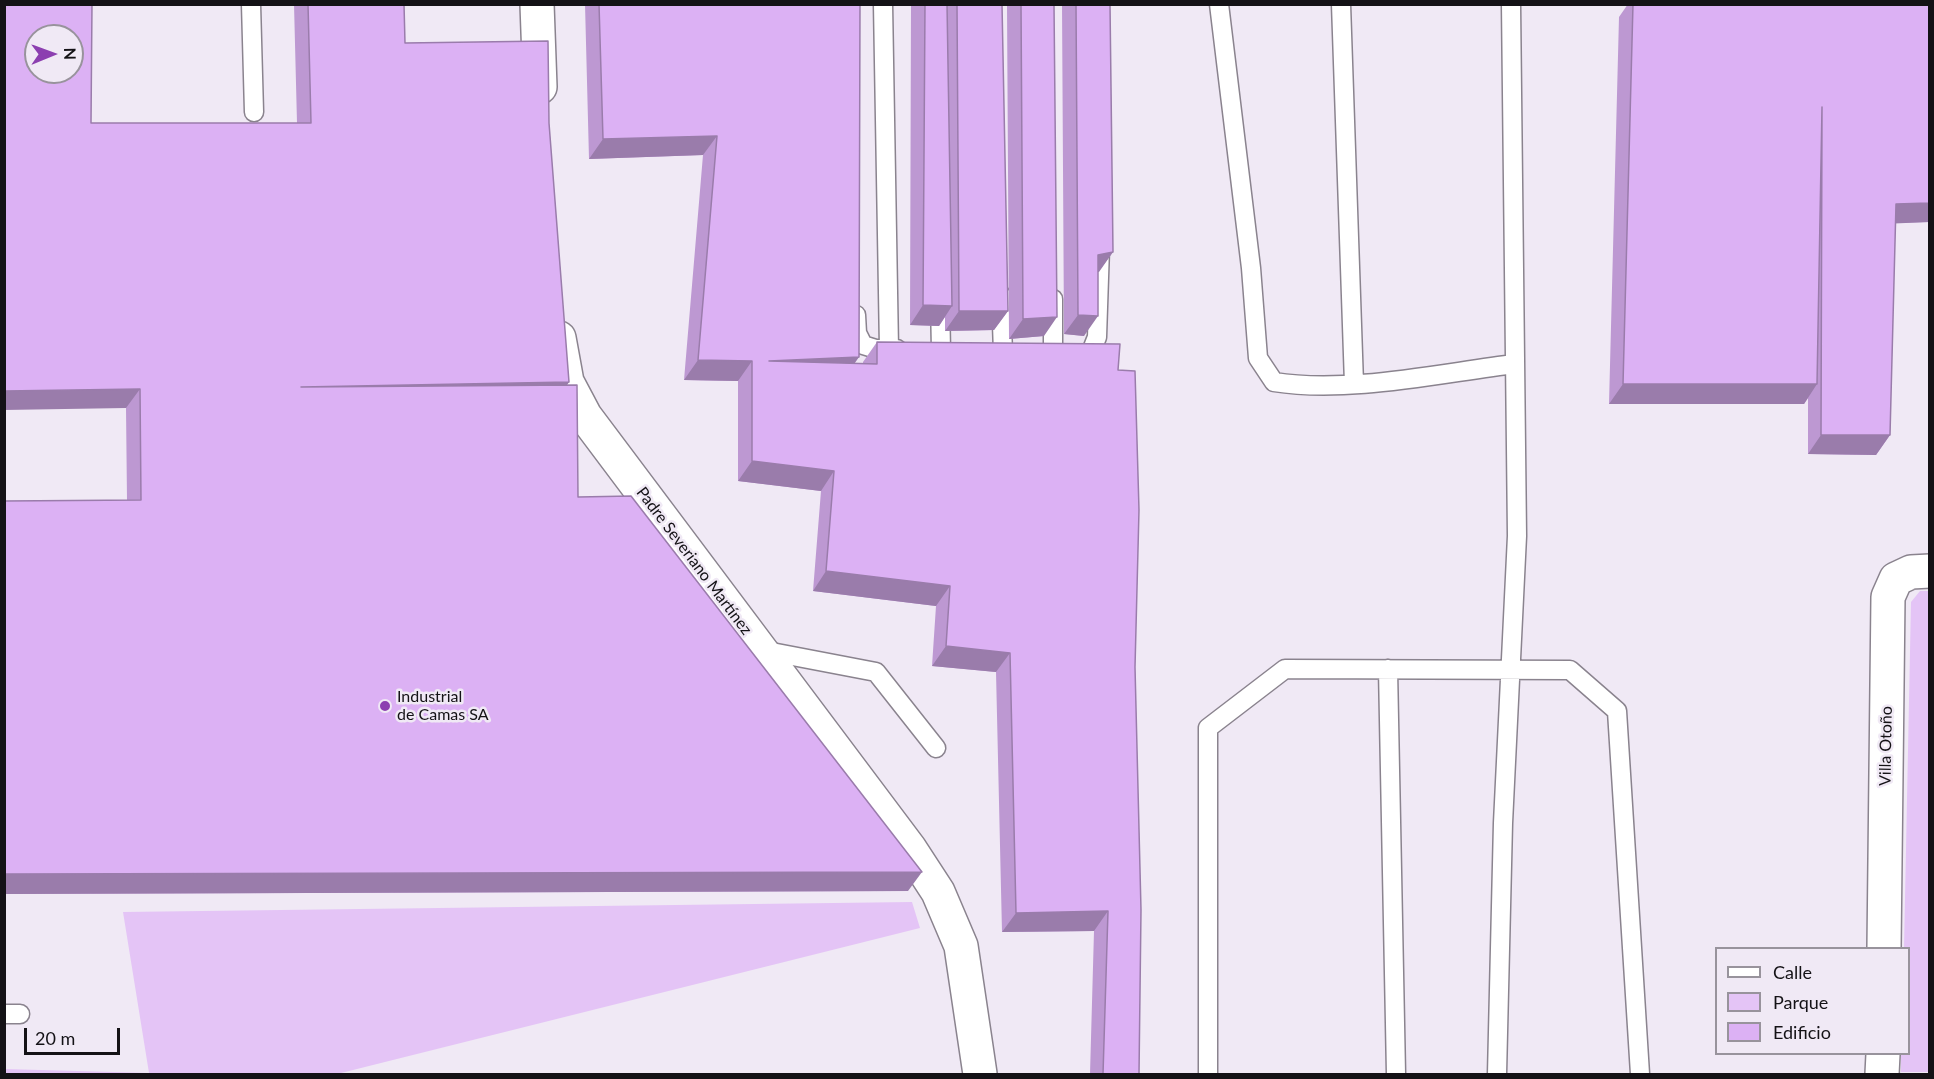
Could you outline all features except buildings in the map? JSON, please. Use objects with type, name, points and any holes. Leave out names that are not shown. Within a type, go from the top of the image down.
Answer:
[{"type":"street","points":[[537,4],[541,120]]},
{"type":"street","name":"Padre Severiano Martínez","points":[[556,303],[567,382],[585,416],[910,849],[938,892],[960,946],[980,1056],[980,1074]]},
{"type":"street","name":"Villa Otoño","points":[[1884,947],[1888,597],[1896,579],[1911,572],[1929,571]]},
{"type":"street","points":[[1882,1055],[1882,1074]]},
{"type":"lane","points":[[251,4],[254,112]]},
{"type":"lane","points":[[883,4],[889,349]]},
{"type":"lane","points":[[1219,4],[1251,268],[1258,358],[1274,382],[1303,387],[1354,384],[1515,364]]},
{"type":"lane","points":[[1341,4],[1354,384]]},
{"type":"lane","points":[[1497,1074],[1503,823],[1517,536],[1511,4]]},
{"type":"lane","points":[[982,352],[1080,355],[1091,352],[1097,337],[1101,230]]},
{"type":"lane","points":[[1001,272],[1003,353]]},
{"type":"lane","points":[[940,279],[940,351]]},
{"type":"lane","points":[[1052,284],[1053,354]]},
{"type":"lane","points":[[856,298],[857,333],[863,345],[889,349],[961,352]]},
{"type":"lane","points":[[761,650],[876,672],[936,748]]},
{"type":"lane","points":[[1208,1074],[1208,728],[1285,669],[1510,669],[1570,670],[1617,711],[1640,1074]]},
{"type":"lane","points":[[1388,669],[1396,1074]]},
{"type":"green space","points":[[1920,591],[1930,591],[1930,1072],[1901,1072],[1901,1055],[1910,1055],[1910,947],[1904,947],[1911,602]]},
{"type":"green space","points":[[912,902],[920,928],[337,1074],[5,1074],[5,1069],[149,1073],[123,912]]},
{"type":"place","name":"Industrial de Camas SA","points":[[385,706]]}]
